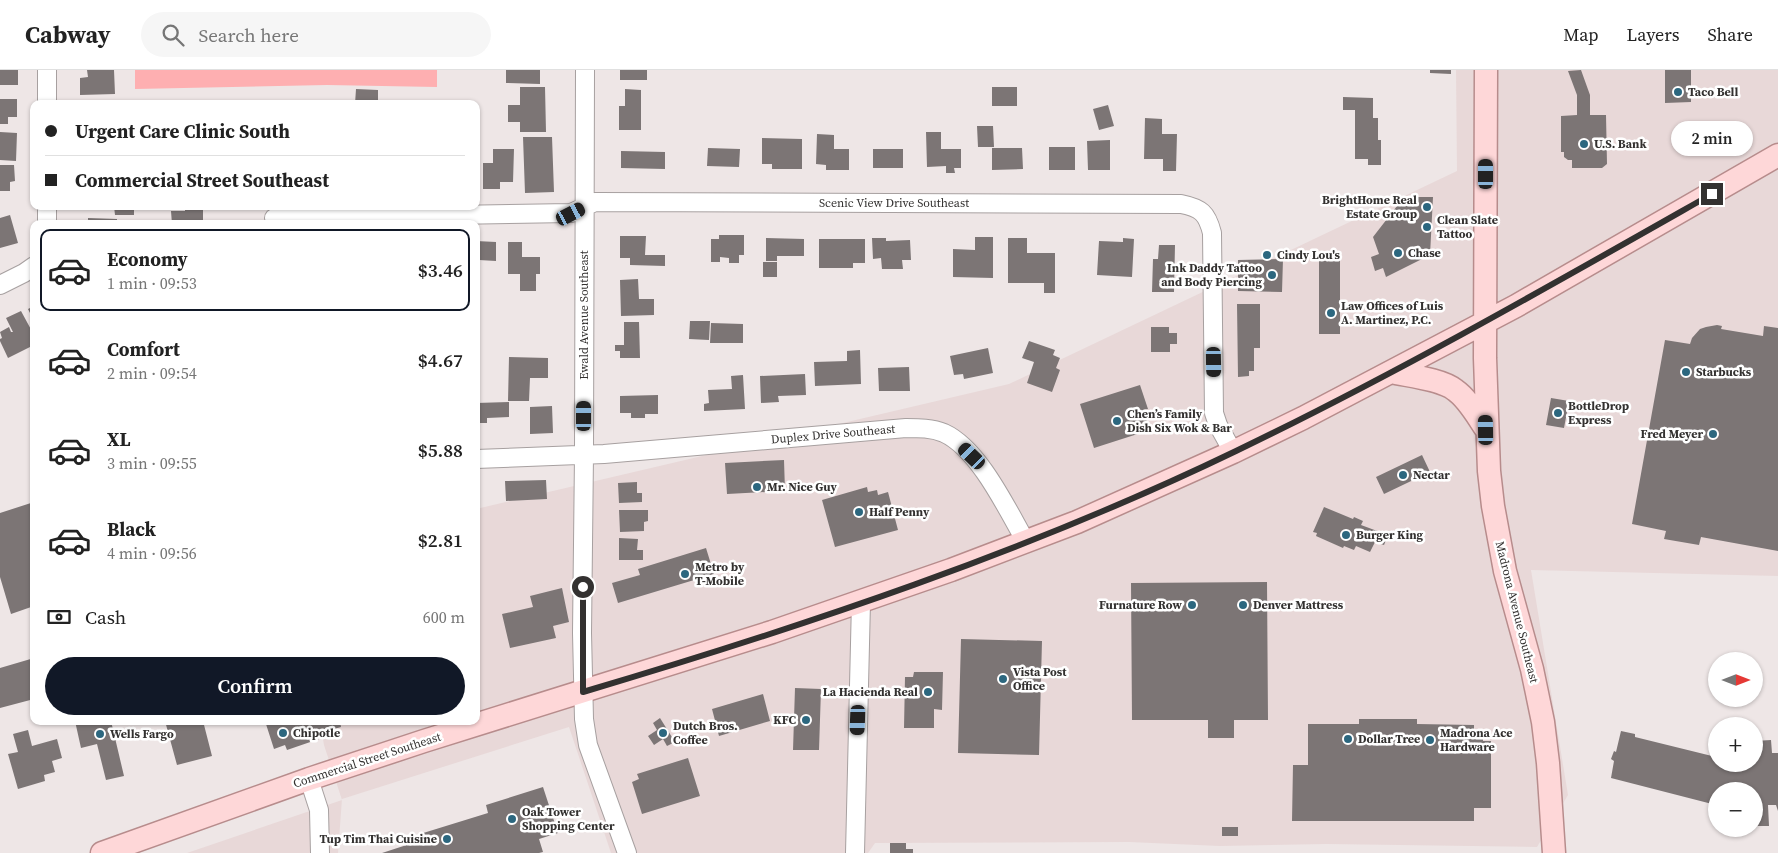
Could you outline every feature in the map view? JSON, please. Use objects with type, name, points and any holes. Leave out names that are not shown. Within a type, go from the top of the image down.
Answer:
[{"type":"main road","name":"Madrona Avenue Southeast","points":[[1486,70],[1485,322],[1486,430],[1489,471],[1493,506],[1505,571],[1532,669],[1543,722],[1549,771],[1554,853]]},
{"type":"main road","name":"Commercial Street Southeast","points":[[480,725],[723,649],[861,602],[1077,522],[1233,452],[1391,372],[1516,306],[1778,155]]},
{"type":"main road","points":[[1391,372],[1454,388],[1469,405],[1486,430]]},
{"type":"main road","name":"Commercial Street Southeast","points":[[102,853],[309,779],[479,725]]},
{"type":"street","points":[[47,70],[47,100]]},
{"type":"street","name":"Ewald Avenue Southeast","points":[[585,70],[583,692],[585,732],[626,853]]},
{"type":"street","name":"Scenic View Drive Southeast","points":[[274,218],[571,214],[595,202],[1181,204],[1195,207],[1209,221],[1212,233],[1214,413],[1218,425],[1233,452]]},
{"type":"street","points":[[0,285],[30,269]]},
{"type":"street","name":"Duplex Drive Southeast","points":[[480,459],[584,455],[926,428],[952,438],[979,464],[1026,542]]},
{"type":"street","points":[[855,853],[861,602]]},
{"type":"street","points":[[309,779],[320,810],[320,853]]},
{"type":"shaded area","points":[[135,70],[437,70],[437,87],[327,85],[135,89]]},
{"type":"shaded area","points":[[1456,70],[1778,70],[1778,576],[1531,570],[1568,795],[1537,847],[1327,844],[1220,846],[1129,842],[875,843],[868,853],[611,853],[569,727],[342,799],[324,745],[321,725],[480,725],[480,508],[1009,384],[1457,171]]},
{"type":"shaded area","points":[[342,800],[338,853],[187,853]]},
{"type":"building","points":[[0,70],[18,70],[18,85],[0,85]]},
{"type":"building","points":[[87,70],[114,70],[115,94],[80,95],[80,78],[88,77]]},
{"type":"building","points":[[506,70],[540,70],[540,84],[506,83]]},
{"type":"building","points":[[620,70],[647,70],[647,80],[620,80]]},
{"type":"building","points":[[1430,70],[1451,70],[1451,74],[1430,73]]},
{"type":"building","points":[[1581,70],[1590,95],[1590,115],[1606,115],[1607,164],[1602,168],[1572,168],[1572,160],[1568,160],[1564,157],[1564,152],[1561,152],[1561,116],[1577,115],[1577,95],[1568,71]]},
{"type":"building","name":"Taco Bell","points":[[1665,70],[1691,70],[1691,102],[1665,103]]},
{"type":"building","points":[[520,87],[545,87],[546,132],[520,132],[520,122],[508,122],[508,105],[520,105]]},
{"type":"building","points":[[992,87],[1017,87],[1017,106],[992,106]]},
{"type":"building","points":[[356,89],[378,90],[378,100],[355,100]]},
{"type":"building","points":[[625,89],[641,90],[641,130],[619,130],[619,106],[625,106]]},
{"type":"building","points":[[1343,97],[1373,98],[1373,118],[1378,118],[1378,140],[1381,140],[1381,165],[1368,165],[1368,159],[1355,159],[1355,110],[1343,110]]},
{"type":"building","points":[[0,99],[17,99],[17,117],[8,117],[8,124],[0,124]]},
{"type":"building","points":[[1108,105],[1114,126],[1099,130],[1093,109]]},
{"type":"building","points":[[1145,118],[1162,119],[1162,134],[1177,134],[1176,171],[1163,171],[1163,159],[1144,159]]},
{"type":"building","points":[[977,126],[993,126],[994,147],[978,147]]},
{"type":"building","points":[[0,132],[17,133],[16,161],[0,160]]},
{"type":"building","points":[[926,132],[941,132],[941,149],[961,149],[961,168],[954,168],[955,173],[946,173],[946,166],[927,167]]},
{"type":"building","points":[[817,134],[834,135],[834,149],[849,149],[849,170],[826,170],[826,165],[816,164]]},
{"type":"building","points":[[523,137],[552,137],[554,192],[525,193]]},
{"type":"building","points":[[762,138],[802,139],[802,169],[772,169],[772,164],[762,164]]},
{"type":"building","points":[[1110,140],[1110,170],[1088,170],[1087,141]]},
{"type":"building","points":[[1049,147],[1075,147],[1075,170],[1049,170]]},
{"type":"building","points":[[708,148],[740,149],[739,167],[707,166]]},
{"type":"building","points":[[992,148],[1022,148],[1023,169],[992,170]]},
{"type":"building","points":[[493,149],[514,149],[513,182],[500,182],[500,189],[483,189],[483,163],[493,163]]},
{"type":"building","points":[[873,149],[903,149],[903,168],[873,168]]},
{"type":"building","points":[[621,151],[665,152],[665,169],[621,168]]},
{"type":"building","points":[[0,165],[14,165],[15,181],[10,182],[10,191],[0,191]]},
{"type":"building","points":[[1404,197],[1433,197],[1430,255],[1386,277],[1383,268],[1375,271],[1371,257],[1379,254],[1373,237]]},
{"type":"building","points":[[114,210],[134,210],[134,215],[115,215]]},
{"type":"building","points":[[203,210],[203,220],[172,220],[171,211]]},
{"type":"building","points":[[10,215],[18,243],[0,248],[0,218]]},
{"type":"building","points":[[88,218],[117,219],[117,220],[88,220]]},
{"type":"building","points":[[719,235],[744,235],[744,255],[739,255],[739,263],[729,263],[729,258],[720,257],[720,262],[711,262],[711,239],[719,239]]},
{"type":"building","points":[[620,236],[646,236],[645,255],[665,255],[665,266],[630,265],[630,258],[620,258]]},
{"type":"building","points":[[975,237],[993,237],[993,278],[953,277],[953,249],[975,250]]},
{"type":"building","points":[[766,238],[804,239],[804,256],[777,256],[777,261],[766,261]]},
{"type":"building","points":[[872,238],[886,238],[886,241],[910,240],[911,260],[902,260],[903,269],[882,269],[881,258],[873,259]]},
{"type":"building","points":[[1008,238],[1027,238],[1027,253],[1055,253],[1055,293],[1044,293],[1044,283],[1008,283]]},
{"type":"building","points":[[1123,238],[1134,239],[1132,277],[1097,275],[1099,241],[1123,242]]},
{"type":"building","points":[[819,239],[865,239],[865,263],[853,263],[853,268],[819,268]]},
{"type":"building","points":[[480,241],[496,242],[496,261],[480,260]]},
{"type":"building","points":[[508,242],[522,242],[522,257],[540,257],[540,274],[536,274],[536,291],[520,291],[520,274],[508,274]]},
{"type":"building","points":[[1159,245],[1175,245],[1174,292],[1152,292],[1153,259],[1158,259]]},
{"type":"building","points":[[1319,255],[1340,255],[1340,334],[1319,334]]},
{"type":"building","points":[[1283,259],[1282,292],[1238,291],[1238,260]]},
{"type":"building","points":[[763,262],[777,262],[777,277],[763,277]]},
{"type":"building","points":[[638,279],[639,299],[654,299],[654,315],[621,316],[620,280]]},
{"type":"building","points":[[1237,304],[1260,304],[1260,348],[1254,348],[1254,371],[1249,371],[1249,376],[1238,377]]},
{"type":"building","points":[[21,311],[30,328],[30,347],[8,358],[0,341],[2,338],[0,332],[9,327],[11,332],[13,332],[6,318]]},
{"type":"building","points":[[690,321],[710,321],[709,340],[689,339]]},
{"type":"building","points":[[624,322],[639,322],[640,358],[620,358],[620,351],[615,351],[615,345],[624,345]]},
{"type":"building","points":[[711,323],[743,324],[743,343],[710,343]]},
{"type":"building","name":"Fred Meyer","points":[[1717,325],[1722,326],[1721,329],[1763,336],[1764,326],[1778,328],[1778,551],[1701,537],[1699,545],[1664,539],[1666,531],[1632,524],[1665,340],[1690,344],[1692,338],[1700,329]]},
{"type":"building","points":[[1151,327],[1169,327],[1169,333],[1177,333],[1177,344],[1170,344],[1170,352],[1151,352]]},
{"type":"building","points":[[1029,341],[1055,350],[1053,355],[1060,358],[1056,368],[1060,370],[1052,392],[1027,383],[1034,362],[1022,358]]},
{"type":"building","points":[[988,348],[993,373],[964,379],[963,374],[954,375],[950,356]]},
{"type":"building","points":[[860,350],[861,384],[815,386],[814,362],[847,361],[847,351]]},
{"type":"building","points":[[509,357],[548,358],[548,378],[530,378],[529,401],[508,401]]},
{"type":"building","points":[[909,367],[910,391],[879,391],[878,368]]},
{"type":"building","points":[[805,374],[806,395],[778,396],[779,402],[761,403],[760,376]]},
{"type":"building","points":[[743,375],[745,409],[704,411],[704,404],[709,403],[708,390],[732,389],[731,376]]},
{"type":"building","points":[[1140,385],[1148,409],[1143,410],[1150,430],[1094,448],[1080,404]]},
{"type":"building","points":[[658,395],[658,414],[645,414],[645,418],[631,418],[631,413],[620,413],[620,396]]},
{"type":"building","name":"BottleDrop Express","points":[[1551,398],[1569,401],[1564,428],[1546,425]]},
{"type":"building","points":[[509,402],[509,417],[487,418],[487,423],[480,423],[480,403]]},
{"type":"building","points":[[552,406],[553,433],[530,434],[530,407]]},
{"type":"building","name":"Nectar","points":[[1422,455],[1430,472],[1384,494],[1376,477]]},
{"type":"building","points":[[784,460],[785,491],[727,494],[725,463]]},
{"type":"building","points":[[546,480],[547,499],[506,501],[505,481]]},
{"type":"building","points":[[637,482],[637,493],[642,493],[642,502],[619,503],[618,483]]},
{"type":"building","points":[[867,487],[868,492],[877,490],[878,495],[888,492],[898,530],[835,547],[822,500]]},
{"type":"building","points":[[30,503],[30,607],[11,614],[0,577],[0,513]]},
{"type":"building","points":[[1324,507],[1353,519],[1354,517],[1363,521],[1361,525],[1388,535],[1384,545],[1375,542],[1370,552],[1356,546],[1354,550],[1344,546],[1343,548],[1316,536],[1317,533],[1313,532]]},
{"type":"building","points":[[619,510],[648,510],[648,521],[644,522],[644,531],[620,532]]},
{"type":"building","points":[[619,538],[638,539],[637,550],[643,550],[643,560],[619,560]]},
{"type":"building","points":[[706,548],[714,574],[618,603],[612,583],[640,575],[638,569]]},
{"type":"building","points":[[1267,582],[1268,720],[1234,720],[1234,738],[1208,738],[1208,720],[1132,720],[1131,583]]},
{"type":"building","points":[[562,588],[569,622],[553,626],[556,638],[510,648],[502,614],[533,607],[530,596]]},
{"type":"building","points":[[961,639],[1042,641],[1039,755],[958,753]]},
{"type":"building","points":[[30,659],[30,700],[0,708],[0,668]]},
{"type":"building","points":[[914,672],[943,672],[942,710],[934,709],[934,728],[904,728],[905,677],[913,677]]},
{"type":"building","points":[[795,688],[821,689],[819,750],[793,750]]},
{"type":"building","points":[[763,694],[770,721],[719,736],[712,709]]},
{"type":"building","points":[[660,718],[675,742],[667,746],[663,739],[654,745],[648,736],[657,730],[653,723]]},
{"type":"building","points":[[1359,719],[1417,719],[1417,724],[1474,725],[1474,733],[1483,733],[1483,741],[1491,741],[1491,808],[1474,808],[1474,821],[1292,821],[1293,765],[1308,765],[1308,724],[1359,724]]},
{"type":"building","points":[[76,725],[112,725],[124,776],[106,780],[97,744],[81,748]]},
{"type":"building","points":[[166,725],[204,725],[212,756],[177,765]]},
{"type":"building","points":[[266,725],[341,725],[341,727],[318,734],[319,739],[287,750],[285,745],[274,749]]},
{"type":"building","points":[[28,730],[32,746],[57,739],[62,758],[52,761],[55,772],[44,775],[45,781],[18,789],[8,754],[18,752],[13,734]]},
{"type":"building","points":[[1621,731],[1635,734],[1635,737],[1708,755],[1708,772],[1763,772],[1763,740],[1771,740],[1772,753],[1778,753],[1778,811],[1776,805],[1768,805],[1769,826],[1763,826],[1763,782],[1708,782],[1708,803],[1611,778],[1614,761],[1611,759],[1614,751],[1616,752]]},
{"type":"building","points":[[688,758],[700,796],[642,814],[632,782],[639,779],[637,774]]},
{"type":"building","name":"Oak Tower Shopping Center","points":[[543,787],[558,833],[539,839],[543,852],[382,853],[422,840],[420,834],[488,813],[486,805]]},
{"type":"building","points":[[1222,827],[1238,827],[1238,836],[1222,836]]},
{"type":"building","points":[[890,843],[906,843],[906,849],[913,849],[913,853],[890,853]]},
{"type":"place","name":"Taco Bell","points":[[1678,92]]},
{"type":"place","name":"U.S. Bank","points":[[1584,144]]},
{"type":"place","name":"BrightHome Real Estate Group","points":[[1427,207]]},
{"type":"place","name":"Clean Slate Tattoo","points":[[1427,227]]},
{"type":"place","name":"Chase","points":[[1398,253]]},
{"type":"place","name":"Cindy Lou's","points":[[1267,255]]},
{"type":"place","name":"Ink Daddy Tattoo and Body Piercing","points":[[1272,275]]},
{"type":"place","name":"Law Offices of Luis A. Martinez, P.C.","points":[[1331,313]]},
{"type":"place","name":"Starbucks","points":[[1686,372]]},
{"type":"place","name":"BottleDrop Express","points":[[1558,413]]},
{"type":"place","name":"Chen’s Family Dish Six Wok & Bar","points":[[1117,421]]},
{"type":"place","name":"Fred Meyer","points":[[1713,434]]},
{"type":"place","name":"Nectar","points":[[1403,475]]},
{"type":"place","name":"Mr. Nice Guy","points":[[757,487]]},
{"type":"place","name":"Half Penny","points":[[859,512]]},
{"type":"place","name":"Burger King","points":[[1346,535]]},
{"type":"place","name":"Metro by T-Mobile","points":[[685,574]]},
{"type":"place","name":"Furnature Row","points":[[1192,605]]},
{"type":"place","name":"Denver Mattress","points":[[1243,605]]},
{"type":"place","name":"Vista Post Office","points":[[1003,679]]},
{"type":"place","name":"La Hacienda Real","points":[[928,692]]},
{"type":"place","name":"KFC","points":[[806,720]]},
{"type":"place","name":"Chipotle","points":[[283,733]]},
{"type":"place","name":"Dutch Bros. Coffee","points":[[663,733]]},
{"type":"place","name":"Wells Fargo","points":[[100,734]]},
{"type":"place","name":"Dollar Tree","points":[[1348,739]]},
{"type":"place","name":"Madrona Ace Hardware","points":[[1430,740]]},
{"type":"place","name":"Oak Tower Shopping Center","points":[[512,819]]},
{"type":"place","name":"Tup Tim Thai Cuisine","points":[[447,839]]},
{"type":"route","points":[[583,587],[583,692],[723,649],[861,602],[1077,522],[1233,452],[1303,418],[1516,306],[1712,194]]}]
